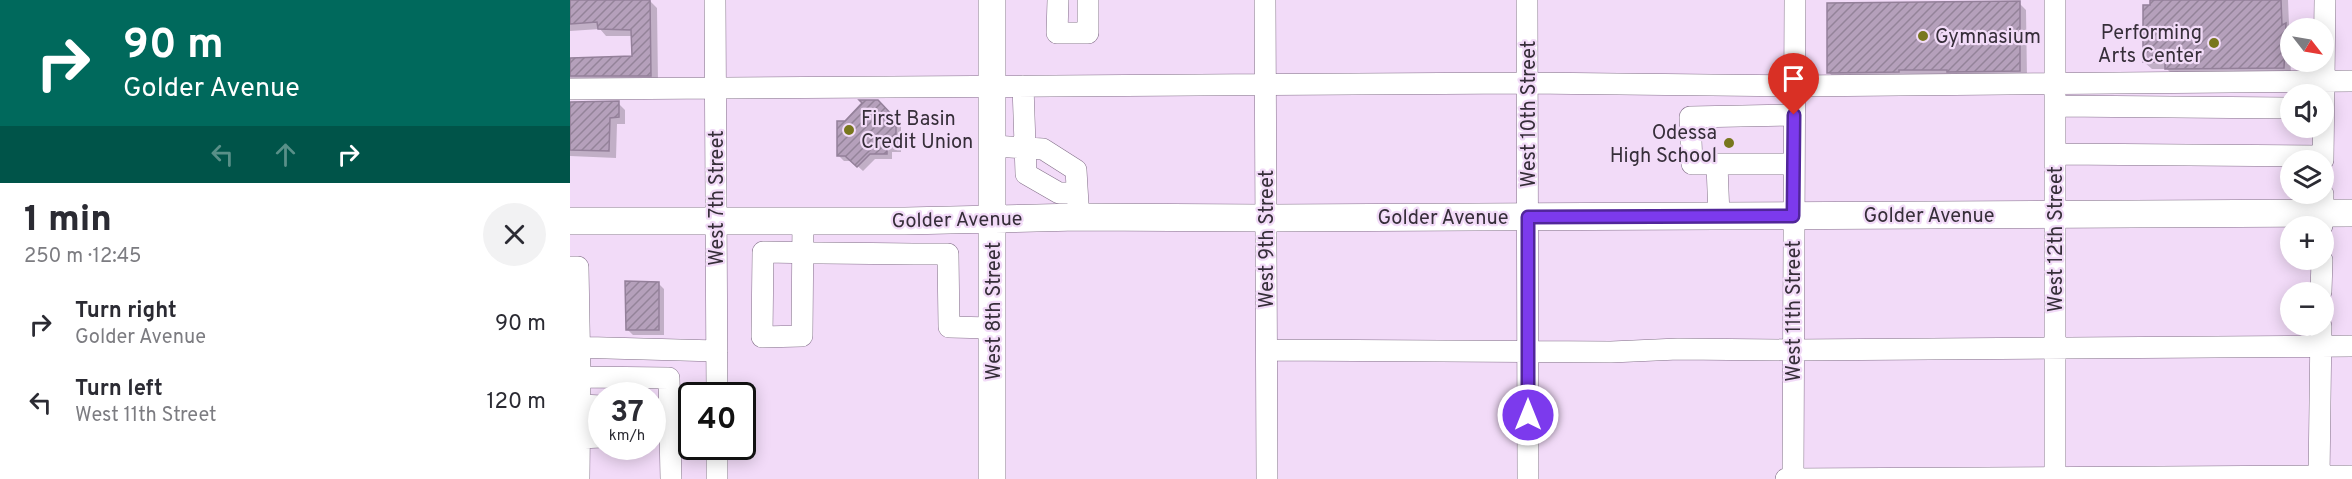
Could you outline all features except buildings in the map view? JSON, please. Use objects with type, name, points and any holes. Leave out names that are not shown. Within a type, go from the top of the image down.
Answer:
[{"type":"main road","name":"West 8th Street","points":[[992,0],[994,219],[992,479]]},
{"type":"main road","name":"Golder Avenue","points":[[570,221],[994,219],[1078,205],[1266,218],[2322,211],[2352,213]]},
{"type":"street","name":"West 7th Street","points":[[715,0],[717,382]]},
{"type":"street","points":[[1058,0],[1057,33],[1088,33],[1088,0]]},
{"type":"street","name":"West 9th Street","points":[[1265,0],[1267,479]]},
{"type":"street","name":"West 10th Street","points":[[1527,0],[1528,479]]},
{"type":"street","name":"West 11th Street","points":[[1793,479],[1796,0]]},
{"type":"street","name":"West 12th Street","points":[[2055,0],[2055,478]]},
{"type":"street","points":[[2324,84],[2325,0]]},
{"type":"street","points":[[570,89],[1527,83],[1794,86],[2352,81]]},
{"type":"street","points":[[1023,87],[1026,174],[1078,205]]},
{"type":"street","points":[[2056,106],[2280,108]]},
{"type":"street","points":[[1794,115],[1690,117],[1692,164],[1794,164]]},
{"type":"street","points":[[993,146],[1043,149],[1076,170],[1078,205]]},
{"type":"street","points":[[2055,154],[2280,157]]},
{"type":"street","points":[[1717,165],[1719,216]]},
{"type":"street","points":[[905,220],[905,254]]},
{"type":"street","points":[[803,221],[803,253],[948,254],[949,327],[993,328]]},
{"type":"street","points":[[570,267],[578,267],[575,347],[580,377],[579,479]]},
{"type":"street","points":[[1267,350],[1611,352],[1678,348],[1793,350],[2054,348],[2300,336]]},
{"type":"street","points":[[2319,478],[2321,336]]},
{"type":"street","points":[[2324,336],[2352,345]]},
{"type":"street","points":[[575,347],[717,351]]},
{"type":"street","points":[[580,377],[669,378],[666,388]]},
{"type":"street","points":[[580,405],[588,405]]},
{"type":"street","points":[[579,438],[588,438]]},
{"type":"street","points":[[666,456],[671,479]]},
{"type":"street","points":[[717,460],[717,479]]},
{"type":"street","points":[[1786,479],[2319,478],[2352,476]]},
{"type":"place","name":"Gymnasium","points":[[1923,36]]},
{"type":"place","name":"Performing Arts Center","points":[[2214,43]]},
{"type":"place","name":"First Basin Credit Union","points":[[849,130]]},
{"type":"place","name":"Odessa High School","points":[[1729,143]]},
{"type":"route","points":[[1528,415],[1528,217],[1793,216],[1794,115]]}]
